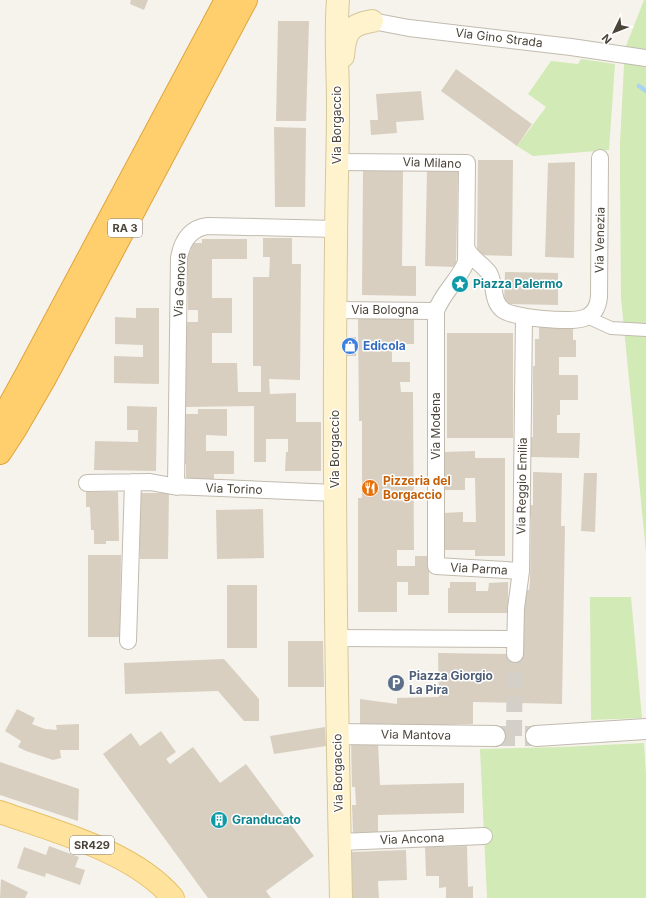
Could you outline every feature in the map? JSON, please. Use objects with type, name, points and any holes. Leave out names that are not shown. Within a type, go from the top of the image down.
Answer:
[{"type":"highway","name":"RA 3","points":[[0,422],[58,317],[226,0]]},
{"type":"highway","name":"RA 3","points":[[0,453],[15,430],[51,366],[246,0]]},
{"type":"main road","name":"Via Borgaccio","points":[[338,0],[335,42],[338,101],[335,310],[335,493],[337,734],[341,898]]},
{"type":"main road","points":[[350,0],[354,10],[372,21]]},
{"type":"main road","points":[[338,101],[346,34],[359,24],[372,21]]},
{"type":"main road","name":"SR429","points":[[0,812],[96,846],[125,860],[153,879],[173,898]]},
{"type":"street","name":"Via Gino Strada","points":[[372,21],[416,29],[571,47],[646,58]]},
{"type":"street","name":"Via Venezia","points":[[587,317],[596,309],[599,297],[600,158]]},
{"type":"street","name":"Via Milano","points":[[337,162],[467,163],[467,249]]},
{"type":"street","name":"Via Genova","points":[[176,487],[179,258],[182,245],[186,238],[196,229],[208,226],[336,229]]},
{"type":"street","points":[[467,249],[489,273],[495,298],[502,309],[510,314],[524,317],[577,320],[587,317],[606,326],[622,329],[646,330]]},
{"type":"street","points":[[436,311],[443,296],[462,270],[466,262],[467,249]]},
{"type":"street","name":"Via Bologna","points":[[335,310],[436,311]]},
{"type":"street","name":"Via Modena","points":[[436,311],[436,566]]},
{"type":"street","name":"Via Reggio Emilia","points":[[336,638],[515,647],[516,602],[521,571],[524,317]]},
{"type":"street","points":[[128,641],[133,482]]},
{"type":"street","name":"Via Torino","points":[[86,483],[150,482],[176,487],[335,493]]},
{"type":"street","name":"Via Parma","points":[[436,566],[521,571]]},
{"type":"street","points":[[536,736],[646,729]]},
{"type":"street","name":"Via Mantova","points":[[337,734],[495,736]]},
{"type":"street","name":"Via Ancona","points":[[340,842],[484,836]]},
{"type":"green space","points":[[644,0],[646,0],[646,552],[621,298],[620,173],[620,143],[626,46]]},
{"type":"green space","points":[[581,59],[615,64],[609,150],[533,156],[517,146],[546,107],[528,94],[551,61],[578,64]]},
{"type":"green space","points":[[590,597],[631,597],[642,718],[591,720]]},
{"type":"green space","points":[[644,743],[646,774],[646,898],[487,898],[480,749]]},
{"type":"building","points":[[131,0],[148,0],[144,10],[130,4]]},
{"type":"building","points":[[278,21],[309,21],[306,121],[276,121]]},
{"type":"building","points":[[456,69],[532,124],[517,146],[441,91]]},
{"type":"building","points":[[421,91],[424,120],[396,122],[397,133],[371,135],[370,120],[378,120],[376,94]]},
{"type":"building","points":[[274,127],[306,128],[305,207],[275,207]]},
{"type":"building","points":[[478,160],[513,160],[512,256],[477,255]]},
{"type":"building","points":[[575,162],[574,258],[545,257],[548,163]]},
{"type":"building","points":[[363,170],[403,171],[402,266],[416,266],[416,296],[362,295]]},
{"type":"building","points":[[427,171],[458,172],[456,267],[425,266]]},
{"type":"building","points":[[263,238],[292,238],[292,264],[301,264],[300,380],[269,379],[270,394],[296,393],[296,422],[321,422],[321,471],[285,471],[286,452],[288,452],[288,439],[266,439],[266,462],[254,462],[254,406],[185,407],[185,322],[198,322],[198,310],[188,310],[188,251],[191,251],[191,243],[202,243],[202,239],[247,239],[247,259],[212,259],[212,298],[232,298],[232,333],[212,333],[212,363],[237,363],[238,392],[261,392],[261,366],[253,366],[253,277],[269,277],[270,257],[263,257]]},
{"type":"building","points":[[505,272],[558,273],[558,305],[504,304]]},
{"type":"building","points":[[136,308],[159,308],[159,384],[114,383],[114,356],[143,357],[143,345],[115,344],[115,317],[136,318]]},
{"type":"building","points":[[358,319],[414,319],[414,344],[392,344],[392,362],[410,362],[410,382],[400,382],[401,392],[413,392],[414,550],[397,550],[397,566],[415,566],[415,556],[429,556],[429,595],[408,595],[408,582],[397,582],[397,612],[358,612],[358,498],[362,498],[362,421],[359,421]]},
{"type":"building","points":[[539,327],[573,327],[573,340],[576,340],[576,357],[559,357],[559,375],[578,375],[578,400],[560,400],[560,415],[557,415],[557,433],[580,433],[579,458],[530,457],[530,437],[533,437],[533,366],[535,366],[535,339],[539,339]]},
{"type":"building","points":[[447,333],[513,333],[513,438],[447,438]]},
{"type":"building","name":"Edicola","points":[[344,337],[356,337],[356,356],[344,356]]},
{"type":"building","points":[[127,406],[157,407],[156,471],[94,470],[95,441],[138,442],[138,430],[127,430]]},
{"type":"building","points":[[198,409],[227,409],[227,436],[206,435],[206,451],[234,451],[234,474],[214,474],[214,482],[186,481],[186,464],[184,464],[184,414],[198,414]]},
{"type":"building","points":[[475,451],[475,458],[505,458],[505,556],[475,556],[475,550],[444,550],[443,513],[463,512],[463,522],[476,522],[475,478],[465,478],[465,490],[443,490],[443,452]]},
{"type":"building","points":[[533,472],[562,473],[561,526],[565,526],[562,704],[473,702],[473,724],[360,727],[360,699],[397,704],[397,698],[439,697],[438,653],[517,654],[518,649],[523,649],[524,590],[529,590],[530,581],[531,517],[529,517],[529,505],[533,505]]},
{"type":"building","points":[[584,473],[597,473],[595,532],[581,531]]},
{"type":"building","points":[[86,492],[118,492],[119,541],[106,541],[106,544],[94,544],[94,530],[91,530],[90,507],[86,507]]},
{"type":"building","points":[[140,493],[169,493],[168,559],[140,559]]},
{"type":"building","points":[[263,509],[264,558],[217,559],[216,510]]},
{"type":"building","points":[[88,555],[121,555],[120,637],[88,637]]},
{"type":"building","points":[[450,582],[476,582],[476,591],[488,591],[489,583],[508,582],[508,613],[448,613],[448,588],[450,588]]},
{"type":"building","points":[[227,585],[257,585],[257,648],[227,648]]},
{"type":"building","points":[[288,641],[323,641],[324,687],[288,687]]},
{"type":"building","points":[[224,659],[259,699],[259,721],[244,721],[218,691],[125,694],[124,663]]},
{"type":"building","points":[[17,709],[35,718],[32,724],[45,729],[57,730],[56,725],[79,724],[79,750],[60,750],[61,758],[53,760],[18,747],[21,741],[5,731]]},
{"type":"building","points":[[325,727],[326,746],[274,754],[270,736]]},
{"type":"building","name":"Granducato","points":[[161,731],[176,752],[166,759],[170,764],[193,747],[220,783],[246,764],[314,856],[266,891],[271,898],[208,898],[103,754],[131,733],[140,746]]},
{"type":"building","points":[[351,742],[378,742],[380,785],[464,783],[464,813],[378,815],[378,832],[353,833],[352,805],[356,805],[355,787],[352,787]]},
{"type":"building","points":[[0,762],[79,789],[78,821],[0,795]]},
{"type":"building","points":[[49,846],[79,857],[75,867],[85,870],[80,885],[46,873],[45,877],[17,868],[24,847],[46,855]]},
{"type":"building","points":[[467,846],[468,887],[473,886],[473,898],[446,898],[446,887],[439,888],[439,876],[426,876],[425,847]]},
{"type":"building","points":[[406,850],[407,880],[378,881],[379,898],[352,898],[350,852]]},
{"type":"building","points":[[1,879],[28,892],[25,898],[0,898]]},
{"type":"waterway","points":[[639,86],[646,91]]},
{"type":"tunnel","points":[[514,736],[515,654]]},
{"type":"tunnel","points":[[495,736],[536,736]]},
{"type":"place","name":"Piazza Palermo","points":[[460,284]]},
{"type":"place","name":"Edicola","points":[[350,346]]},
{"type":"place","name":"Pizzeria del Borgaccio","points":[[370,488]]},
{"type":"place","name":"Piazza Giorgio La Pira","points":[[396,683]]},
{"type":"place","name":"Granducato","points":[[219,820]]}]
